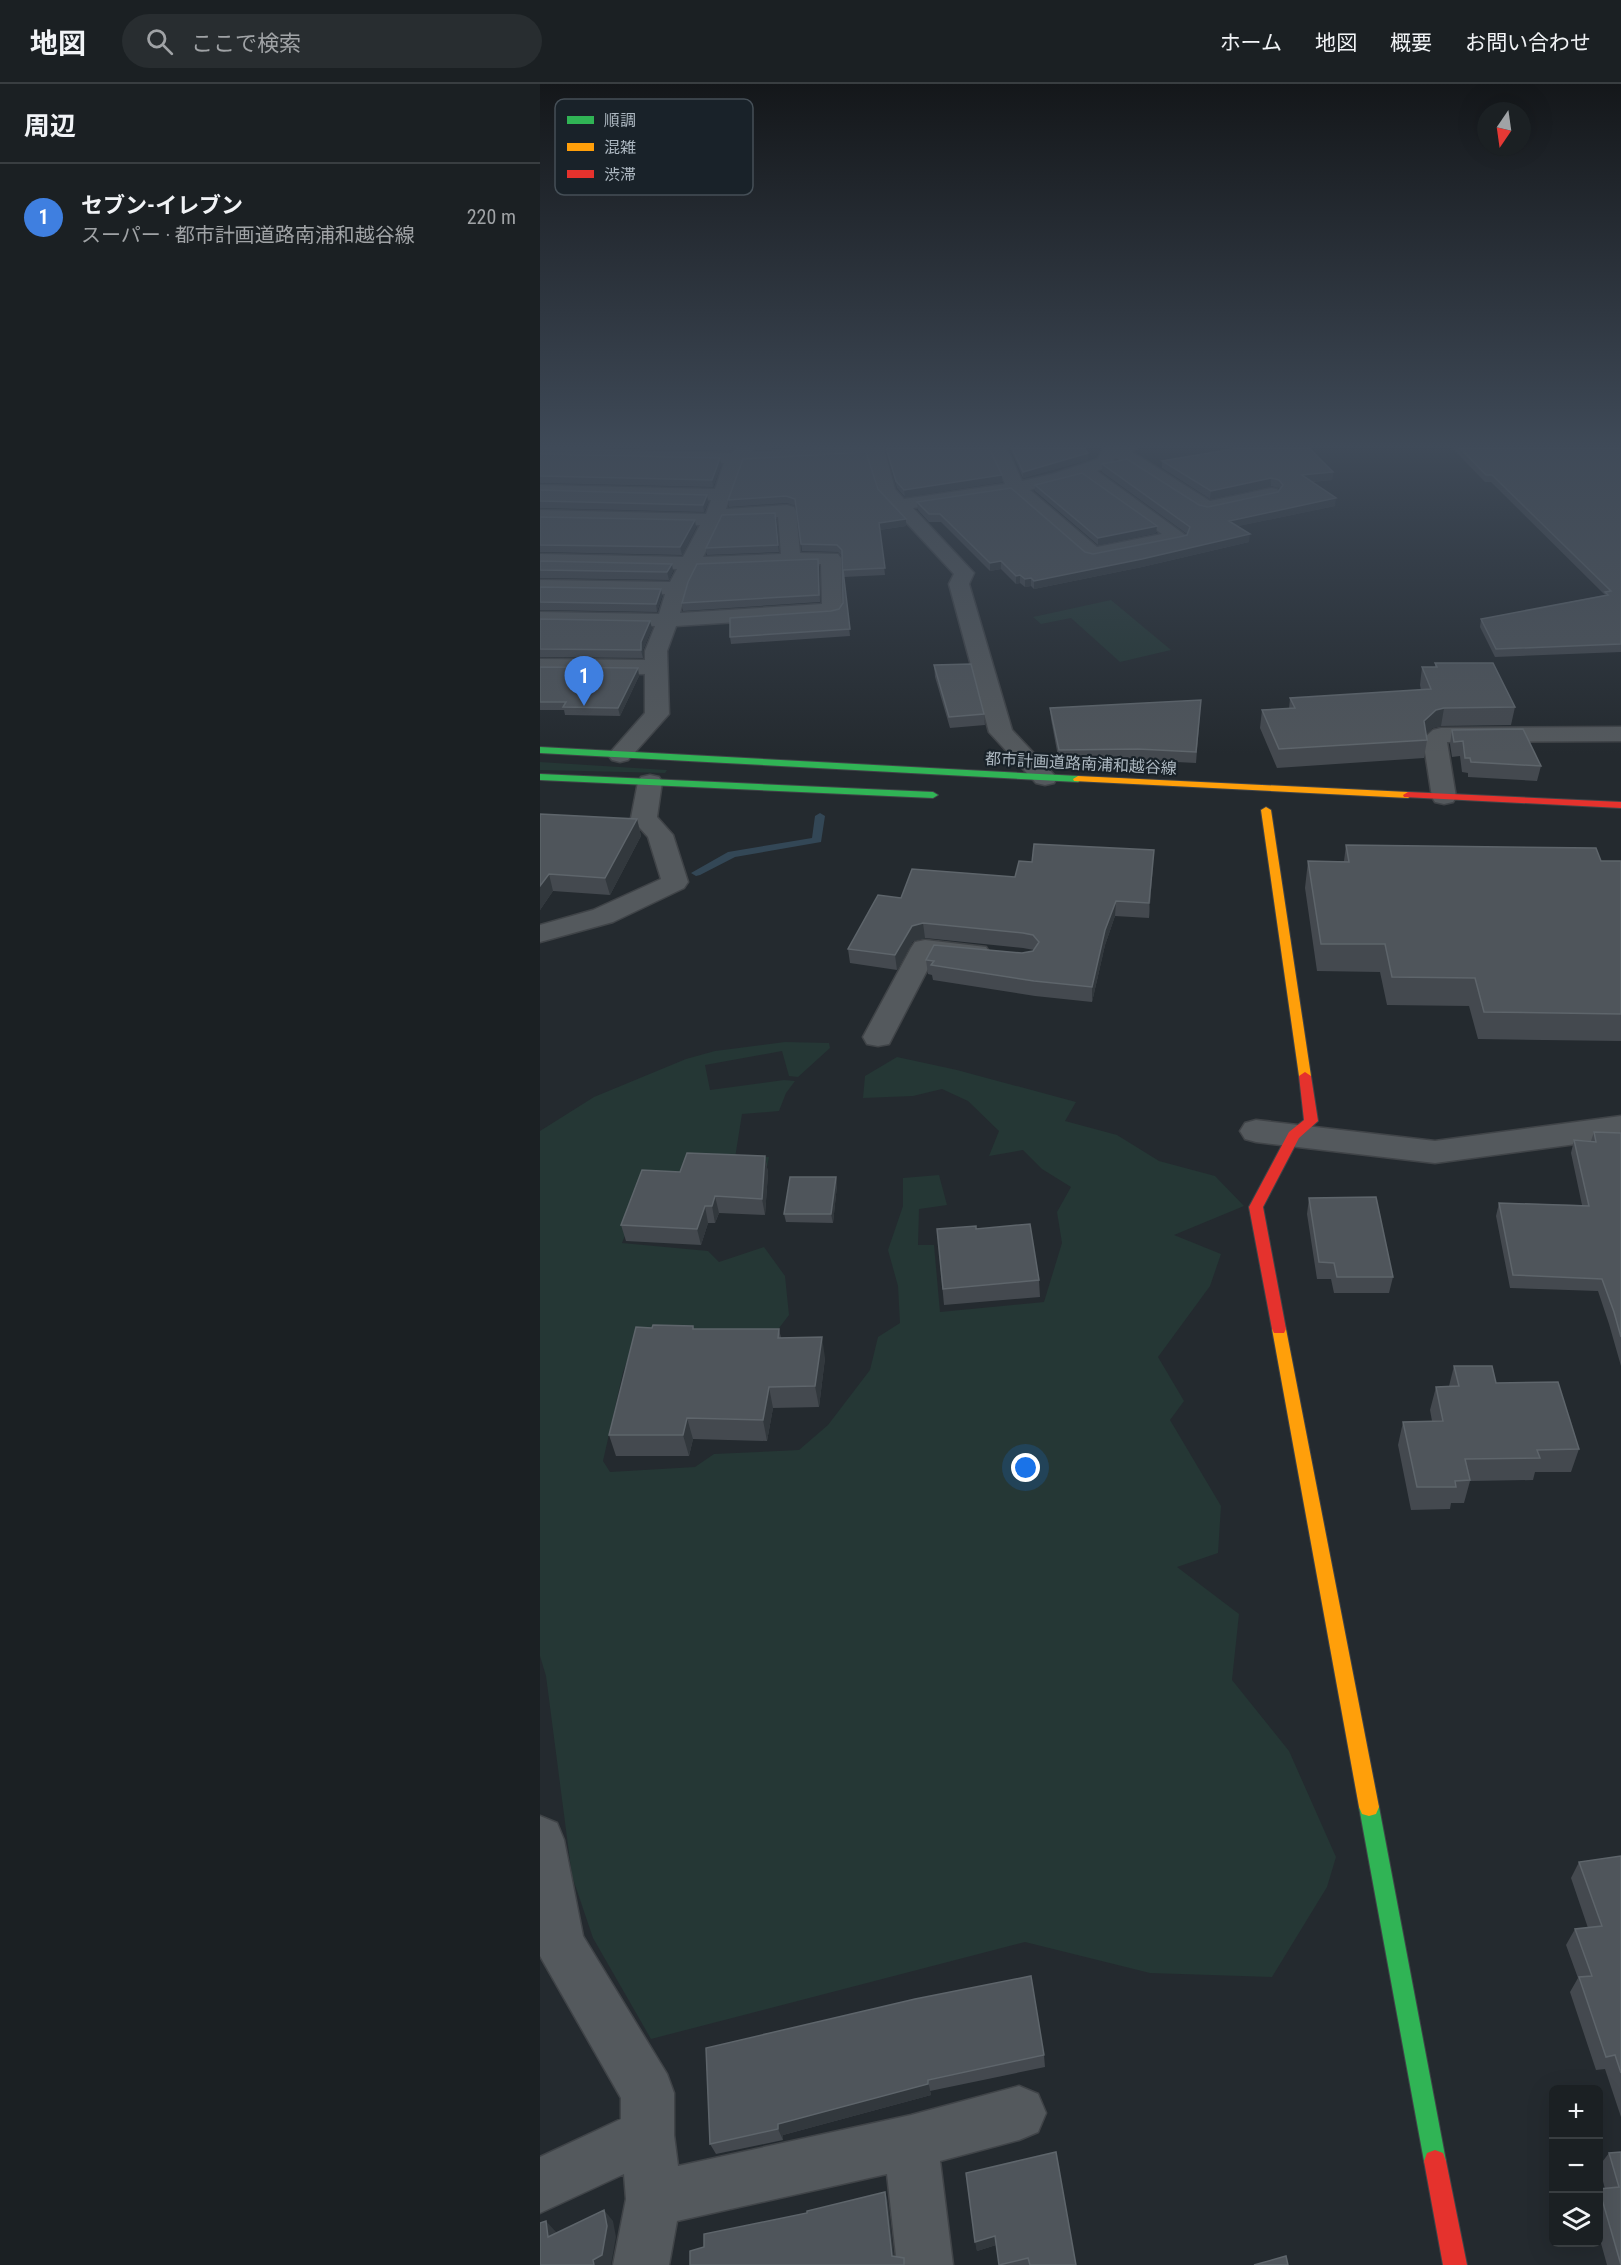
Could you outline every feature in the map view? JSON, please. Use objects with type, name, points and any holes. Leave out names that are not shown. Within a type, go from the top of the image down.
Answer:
[{"type":"street","points":[[620,754],[657,714],[656,651],[677,588],[696,550]]},
{"type":"street","points":[[790,550],[791,558]]},
{"type":"street","points":[[942,550],[964,573],[958,584],[1000,732],[1045,778]]},
{"type":"street","points":[[1088,550],[1093,554],[1114,550]]},
{"type":"street","points":[[540,560],[689,563],[831,558],[832,610],[668,620],[540,618]]},
{"type":"street","points":[[540,586],[677,588]]},
{"type":"street","points":[[540,666],[656,667]]},
{"type":"street","points":[[1444,797],[1435,739],[1441,735],[1621,734]]},
{"type":"street","name":"都市計画道路南浦和越谷線","points":[[540,750],[1045,778],[1621,805]]},
{"type":"street","points":[[540,777],[952,796]]},
{"type":"street","points":[[551,791],[639,781]]},
{"type":"street","points":[[540,934],[603,916],[675,882],[660,835],[644,818],[639,781]]},
{"type":"street","points":[[1266,810],[1311,1121],[1294,1135],[1256,1207],[1455,2265]]},
{"type":"street","points":[[878,1037],[926,948],[1001,956]]},
{"type":"street","points":[[1256,1131],[1435,1152],[1621,1127]]},
{"type":"street","points":[[540,1840],[560,1944],[648,2093],[647,2135],[654,2199],[641,2265]]},
{"type":"street","points":[[654,2199],[911,2142],[1020,2113]]},
{"type":"street","points":[[540,2187],[647,2135]]},
{"type":"street","points":[[911,2142],[925,2265]]},
{"type":"shaded area","points":[[1111,600],[1171,650],[1120,662],[1071,618],[1041,624],[1033,617]]},
{"type":"shaded area","points":[[540,762],[667,770],[665,773],[540,770]]},
{"type":"shaded area","points":[[785,1042],[829,1043],[830,1048],[798,1077],[789,1076],[782,1051],[705,1065],[710,1090],[784,1080],[795,1081],[786,1093],[779,1111],[742,1114],[735,1158],[769,1157],[761,1198],[683,1186],[645,1185],[622,1243],[708,1251],[719,1262],[764,1247],[785,1276],[789,1315],[770,1340],[634,1343],[623,1372],[603,1461],[610,1472],[695,1467],[714,1454],[799,1450],[828,1425],[870,1370],[878,1337],[900,1323],[898,1286],[888,1250],[903,1206],[903,1178],[939,1175],[947,1205],[919,1209],[918,1245],[934,1245],[940,1312],[1044,1302],[1062,1243],[1057,1212],[1071,1187],[1042,1169],[1023,1150],[989,1156],[999,1131],[968,1101],[942,1089],[913,1096],[863,1098],[865,1076],[897,1057],[957,1070],[1076,1102],[1065,1121],[1117,1135],[1159,1161],[1215,1176],[1244,1206],[1174,1235],[1221,1254],[1210,1286],[1158,1357],[1184,1401],[1170,1420],[1221,1506],[1218,1553],[1177,1567],[1239,1614],[1232,1680],[1289,1751],[1336,1857],[1327,1887],[1272,1977],[1150,1973],[1025,1942],[651,2039],[593,1938],[572,1876],[546,1676],[540,1656],[540,1131],[594,1097],[686,1059],[715,1051]]},
{"type":"building","points":[[842,550],[883,550],[885,568],[843,570],[850,629],[730,637],[730,618],[839,609],[843,603]]},
{"type":"building","points":[[977,550],[1082,550],[1093,554],[1114,550],[1182,550],[1034,581],[1031,578],[1016,576],[1001,561],[990,563]]},
{"type":"building","points":[[1569,550],[1621,550],[1621,644],[1496,649],[1481,619],[1608,595],[1605,592],[1611,591]]},
{"type":"building","points":[[818,559],[819,595],[682,603],[688,582],[697,564]]},
{"type":"building","points":[[540,561],[672,564],[667,572],[540,570]]},
{"type":"building","points":[[540,587],[661,589],[656,604],[540,602]]},
{"type":"building","points":[[540,619],[650,621],[641,642],[641,650],[540,649]]},
{"type":"building","points":[[1435,663],[1493,663],[1515,707],[1436,710],[1424,721],[1427,740],[1279,749],[1262,710],[1295,708],[1290,698],[1431,689],[1422,667],[1437,667]]},
{"type":"building","points":[[971,664],[984,714],[949,717],[934,665]]},
{"type":"building","points":[[540,667],[638,668],[618,708],[563,707],[566,702],[540,702]]},
{"type":"building","points":[[1201,700],[1196,752],[1138,749],[1059,750],[1050,708]]},
{"type":"building","points":[[1523,729],[1541,766],[1471,762],[1470,758],[1465,758],[1463,741],[1454,742],[1452,730]]},
{"type":"building","points":[[540,814],[637,819],[605,878],[549,874],[540,886]]},
{"type":"building","points":[[1034,844],[1154,850],[1149,903],[1116,901],[1105,930],[1092,987],[1034,981],[931,965],[934,961],[926,960],[934,945],[1022,953],[1033,951],[1039,942],[1033,935],[1023,933],[923,923],[912,926],[895,955],[848,949],[878,895],[901,898],[912,869],[1015,877],[1019,861],[1032,862]]},
{"type":"building","points":[[1346,845],[1596,848],[1601,861],[1621,861],[1621,1014],[1484,1012],[1475,978],[1392,977],[1385,944],[1321,944],[1308,861],[1349,862]]},
{"type":"building","points":[[1594,1132],[1621,1133],[1621,1337],[1602,1279],[1513,1275],[1499,1203],[1589,1206],[1574,1140],[1596,1142]]},
{"type":"building","points":[[687,1153],[765,1156],[762,1199],[715,1196],[712,1206],[705,1206],[697,1229],[621,1225],[642,1170],[680,1172]]},
{"type":"building","points":[[790,1177],[836,1177],[831,1214],[784,1214]]},
{"type":"building","points":[[1376,1197],[1393,1277],[1337,1277],[1334,1263],[1319,1262],[1309,1198]]},
{"type":"building","points":[[1030,1224],[1039,1280],[943,1289],[937,1229],[976,1226],[976,1229]]},
{"type":"building","points":[[653,1325],[693,1326],[693,1329],[779,1329],[778,1338],[822,1337],[815,1386],[769,1387],[763,1420],[687,1418],[683,1435],[609,1435],[636,1327],[652,1328]]},
{"type":"building","points":[[1454,1366],[1492,1366],[1496,1383],[1558,1382],[1579,1449],[1537,1450],[1540,1458],[1465,1459],[1470,1480],[1455,1481],[1456,1487],[1417,1487],[1403,1422],[1443,1421],[1436,1387],[1459,1386]]},
{"type":"building","points":[[1621,1856],[1621,2073],[1615,2055],[1606,2057],[1579,1977],[1592,1976],[1575,1929],[1602,1926],[1579,1862]]},
{"type":"building","points":[[1031,1976],[1044,2055],[928,2080],[928,2084],[778,2124],[778,2129],[710,2144],[706,2048],[915,1999]]},
{"type":"building","points":[[1056,2152],[1076,2265],[1030,2265],[1028,2258],[999,2265],[995,2236],[975,2242],[966,2173]]},
{"type":"building","points":[[1621,2152],[1621,2265],[1603,2203],[1603,2189],[1619,2187],[1609,2153]]},
{"type":"building","points":[[885,2192],[892,2256],[904,2258],[904,2265],[690,2265],[690,2251],[704,2247],[704,2234],[807,2213],[807,2211]]},
{"type":"building","points":[[604,2210],[607,2226],[602,2255],[593,2260],[594,2265],[540,2265],[540,2223],[546,2221],[548,2237]]},
{"type":"building","points":[[1286,2256],[1288,2265],[1254,2265]]},
{"type":"waterway","points":[[696,873],[732,854],[817,840],[820,816]]},
{"type":"traffic: fast","points":[[540,750],[1078,779]]},
{"type":"traffic: fast","points":[[540,777],[933,795]]},
{"type":"traffic: fast","points":[[1369,1807],[1435,2161]]},
{"type":"traffic: slow","points":[[1078,779],[1408,795]]},
{"type":"traffic: slow","points":[[1266,810],[1305,1076]]},
{"type":"traffic: slow","points":[[1279,1329],[1369,1807]]},
{"type":"traffic: jam","points":[[1408,795],[1621,805]]},
{"type":"traffic: jam","points":[[1279,1329],[1256,1207],[1294,1135],[1311,1121],[1305,1076]]},
{"type":"traffic: jam","points":[[1435,2161],[1455,2265]]},
{"type":"place","name":"セブン-イレブン","points":[[584,706]]}]
